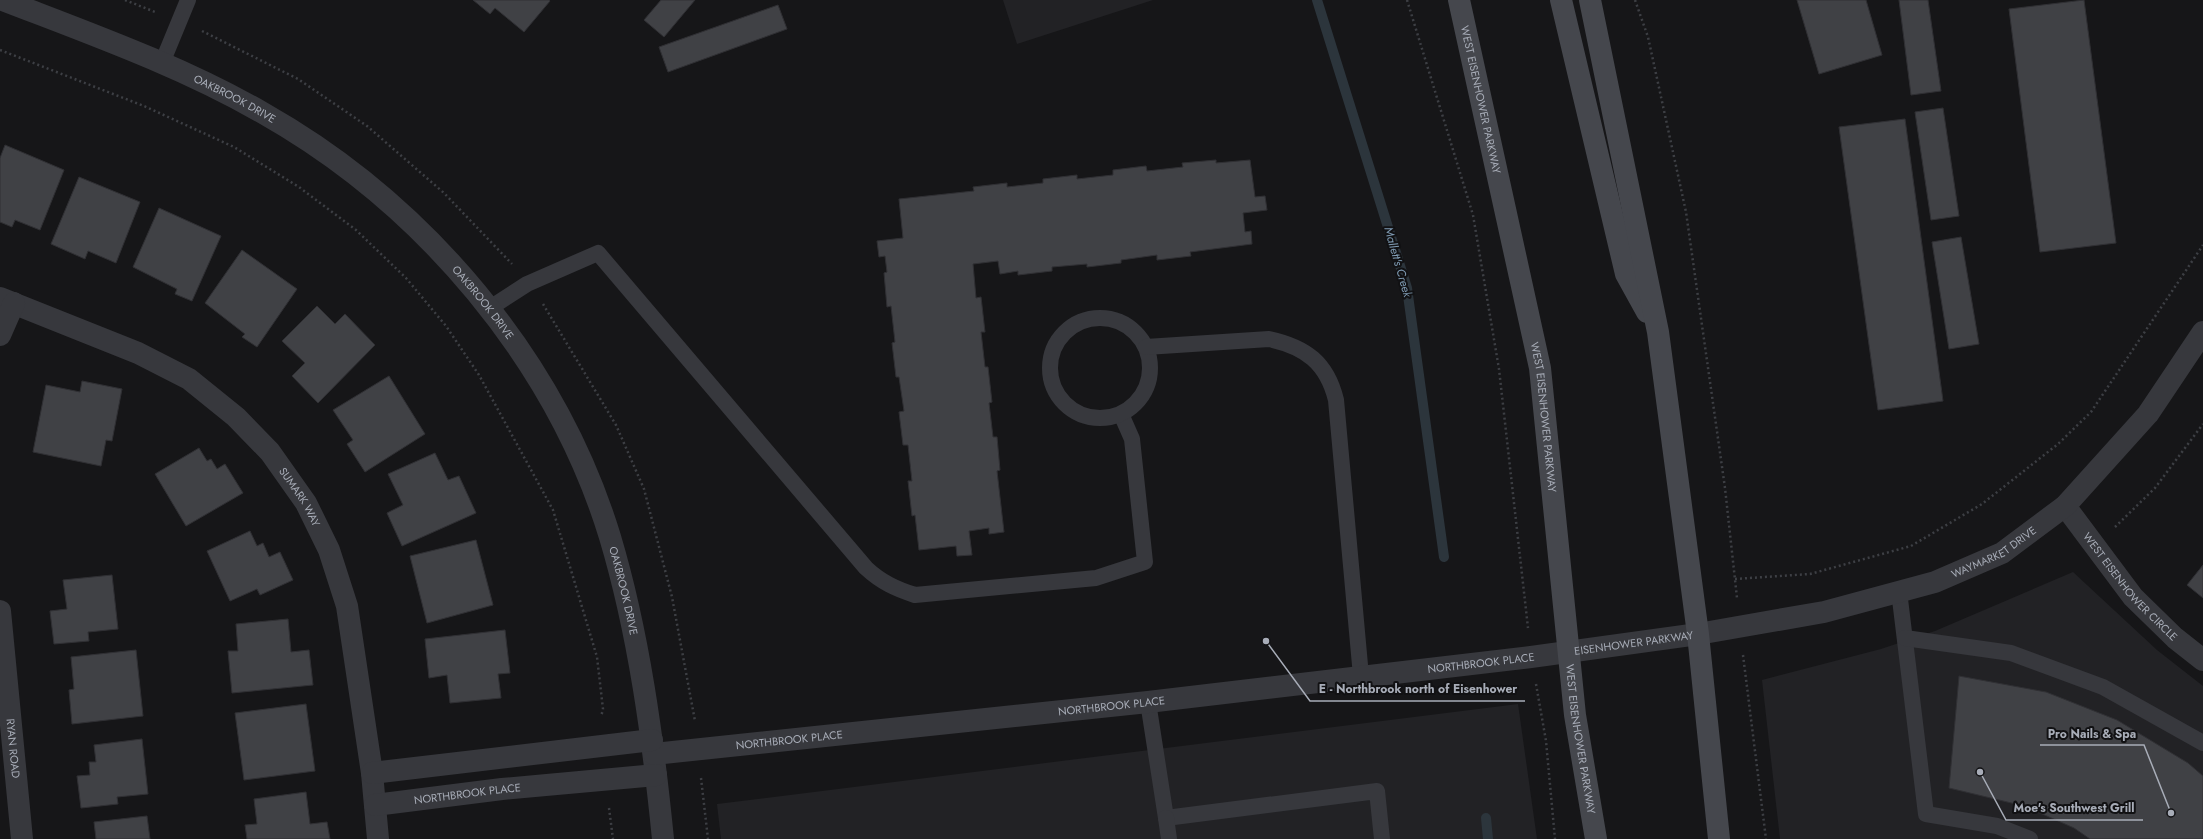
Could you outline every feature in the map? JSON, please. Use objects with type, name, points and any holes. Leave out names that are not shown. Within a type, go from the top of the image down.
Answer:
[{"type":"main road","name":"WEST EISENHOWER PARKWAY","points":[[1459,0],[1540,368],[1575,715],[1596,839]]},
{"type":"main road","points":[[1561,0],[1626,274],[1658,332]]},
{"type":"main road","points":[[1590,0],[1658,332],[1698,634],[1719,839]]},
{"type":"street","name":"OAKBROOK DRIVE","points":[[3,0],[162,62],[264,113],[327,152],[410,221],[449,259],[490,308],[540,382],[584,467],[609,536],[627,599],[653,747],[663,839]]},
{"type":"street","points":[[0,335],[7,300]]},
{"type":"street","name":"SUMARK WAY","points":[[7,300],[138,353],[189,379],[236,417],[270,452],[306,504],[332,557],[347,606],[372,773],[378,839]]},
{"type":"street","name":"WAYMARKET DRIVE","points":[[1698,634],[1824,612],[1935,582],[2002,553],[2065,506],[2148,414],[2203,332]]},
{"type":"street","name":"WEST EISENHOWER CIRCLE","points":[[2065,506],[2133,597],[2176,638],[2203,660]]},
{"type":"street","name":"RYAN ROAD","points":[[0,611],[22,839]]},
{"type":"street","name":"EISENHOWER PARKWAY","points":[[1568,650],[1698,634]]},
{"type":"street","name":"NORTHBROOK PLACE","points":[[372,773],[1148,702],[1531,657],[1568,650]]},
{"type":"street","name":"NORTHBROOK PLACE","points":[[375,805],[502,789],[656,775]]},
{"type":"lane","points":[[162,62],[188,0]]},
{"type":"lane","points":[[490,308],[527,284],[598,253],[866,568],[880,580],[898,590],[915,595],[1096,578],[1145,562],[1132,439],[1121,414]]},
{"type":"lane","points":[[1098,318],[1117,321],[1134,331],[1146,347],[1150,366],[1147,386],[1137,402],[1121,414],[1102,418],[1083,415],[1066,405],[1054,389],[1050,370],[1052,350],[1063,334],[1079,322],[1098,318]]},
{"type":"lane","points":[[1146,347],[1269,339],[1287,343],[1305,352],[1320,365],[1331,381],[1336,400],[1361,676]]},
{"type":"lane","points":[[1899,591],[1926,814],[1997,826],[2030,839]]},
{"type":"lane","points":[[1905,638],[2011,653],[2103,687],[2203,743]]},
{"type":"lane","points":[[1148,702],[1169,839]]},
{"type":"lane","points":[[1166,818],[1377,791],[1382,839]]},
{"type":"path","points":[[125,0],[144,7]]},
{"type":"path","points":[[1407,0],[1473,215],[1499,369],[1531,657],[1546,740],[1555,839]]},
{"type":"path","points":[[1635,0],[1648,37],[1686,212],[1725,488],[1734,579],[1766,839]]},
{"type":"path","points":[[211,34],[298,79],[367,126],[444,193],[507,258]]},
{"type":"path","points":[[0,50],[144,106],[234,147],[300,187],[356,230],[406,278],[446,326],[479,375],[552,510],[597,657],[603,709],[600,721]]},
{"type":"path","points":[[1734,579],[1810,574],[1911,546],[1982,504],[2058,444],[2091,412],[2203,245]]},
{"type":"path","points":[[550,313],[616,426],[644,489],[672,597],[694,707]]},
{"type":"path","points":[[2095,546],[2155,488],[2203,424]]},
{"type":"path","points":[[703,800],[708,839]]},
{"type":"path","points":[[609,806],[613,839]]},
{"type":"shaded area","points":[[1003,0],[1153,0],[1017,44]]},
{"type":"shaded area","points":[[2073,572],[2157,650],[2203,686],[2203,839],[1780,839],[1762,680],[1881,649],[1935,631]]},
{"type":"shaded area","points":[[1518,704],[1537,839],[721,839],[717,804]]},
{"type":"building","points":[[473,0],[550,1],[524,32],[495,8],[490,14]]},
{"type":"building","points":[[661,0],[695,0],[664,37],[644,20]]},
{"type":"building","points":[[1797,0],[1866,0],[1882,55],[1819,74]]},
{"type":"building","points":[[1899,0],[1928,0],[1941,91],[1911,95]]},
{"type":"building","points":[[2084,0],[2116,243],[2040,252],[2009,9]]},
{"type":"building","points":[[778,5],[787,29],[668,72],[659,47]]},
{"type":"building","points":[[1943,108],[1959,216],[1931,220],[1915,112]]},
{"type":"building","points":[[1905,119],[1943,401],[1878,410],[1839,127]]},
{"type":"building","points":[[5,145],[64,170],[40,230],[15,220],[12,227],[0,222],[0,158]]},
{"type":"building","points":[[1216,160],[1216,163],[1250,160],[1255,197],[1265,196],[1267,210],[1243,213],[1245,232],[1251,231],[1252,244],[1190,252],[1191,256],[1157,260],[1157,255],[1121,260],[1121,263],[1087,267],[1087,264],[1052,267],[1052,271],[1018,275],[1018,271],[1000,274],[998,261],[973,264],[976,298],[981,297],[985,332],[981,332],[985,367],[988,367],[992,402],[989,403],[993,437],[997,437],[1000,470],[997,471],[1004,532],[989,534],[989,528],[969,531],[972,555],[957,556],[956,546],[919,550],[915,515],[912,516],[908,481],[912,481],[908,445],[903,445],[899,412],[904,411],[899,377],[896,377],[892,343],[895,342],[891,306],[887,307],[884,273],[887,272],[885,256],[879,257],[877,241],[903,238],[899,199],[974,191],[973,187],[1007,183],[1007,187],[1043,183],[1043,179],[1077,175],[1077,179],[1113,175],[1113,170],[1146,166],[1147,171],[1183,167],[1182,163]]},
{"type":"building","points":[[79,177],[140,202],[116,263],[88,251],[85,259],[51,244]]},
{"type":"building","points":[[159,208],[221,236],[192,301],[175,294],[177,289],[133,267]]},
{"type":"building","points":[[1961,237],[1979,344],[1949,349],[1932,242]]},
{"type":"building","points":[[242,250],[297,289],[257,347],[242,337],[245,334],[205,303]]},
{"type":"building","points":[[317,306],[335,324],[345,314],[375,345],[318,403],[292,376],[305,363],[282,341]]},
{"type":"building","points":[[389,376],[425,434],[365,472],[347,444],[353,440],[333,410]]},
{"type":"building","points":[[82,381],[122,389],[112,441],[106,440],[101,466],[33,452],[46,385],[80,392]]},
{"type":"building","points":[[199,448],[207,461],[211,459],[217,469],[225,464],[243,493],[186,526],[155,474]]},
{"type":"building","points":[[435,453],[448,480],[459,476],[476,513],[402,546],[387,513],[403,505],[388,474]]},
{"type":"building","points":[[250,531],[257,546],[263,543],[269,557],[280,552],[293,580],[260,595],[257,589],[230,601],[207,551]]},
{"type":"building","points":[[476,540],[493,605],[427,623],[410,556]]},
{"type":"building","points":[[2203,565],[2203,598],[2187,585]]},
{"type":"building","points":[[112,575],[118,629],[88,632],[89,641],[54,644],[50,611],[67,609],[63,580]]},
{"type":"building","points":[[288,619],[291,652],[309,650],[313,685],[232,693],[228,651],[238,651],[236,624]]},
{"type":"building","points":[[505,630],[510,673],[498,674],[501,698],[450,703],[447,675],[429,678],[425,639]]},
{"type":"building","points":[[136,650],[143,716],[72,724],[69,690],[74,689],[71,657]]},
{"type":"building","points":[[1959,676],[2046,692],[2117,720],[2188,763],[2203,776],[2203,839],[2090,839],[2074,828],[2024,806],[1949,788]]},
{"type":"building","points":[[306,704],[315,771],[244,780],[235,713]]},
{"type":"building","points":[[142,739],[148,794],[117,797],[118,804],[81,808],[77,776],[90,775],[89,762],[96,762],[94,745]]},
{"type":"building","points":[[306,792],[310,824],[327,822],[330,839],[247,839],[245,825],[257,824],[254,799]]},
{"type":"building","points":[[147,816],[150,839],[96,839],[94,822]]},
{"type":"waterway","name":"Mallett's Creek","points":[[1317,0],[1407,288],[1444,557]]},
{"type":"waterway","name":"Mallett's Creek","points":[[1486,818],[1488,839]]},
{"type":"place","name":"E - Northbrook north of Eisenhower","points":[[1266,641]]},
{"type":"place","name":"Moe's Southwest Grill","points":[[1980,772]]},
{"type":"place","name":"Pro Nails & Spa","points":[[2171,813]]}]
